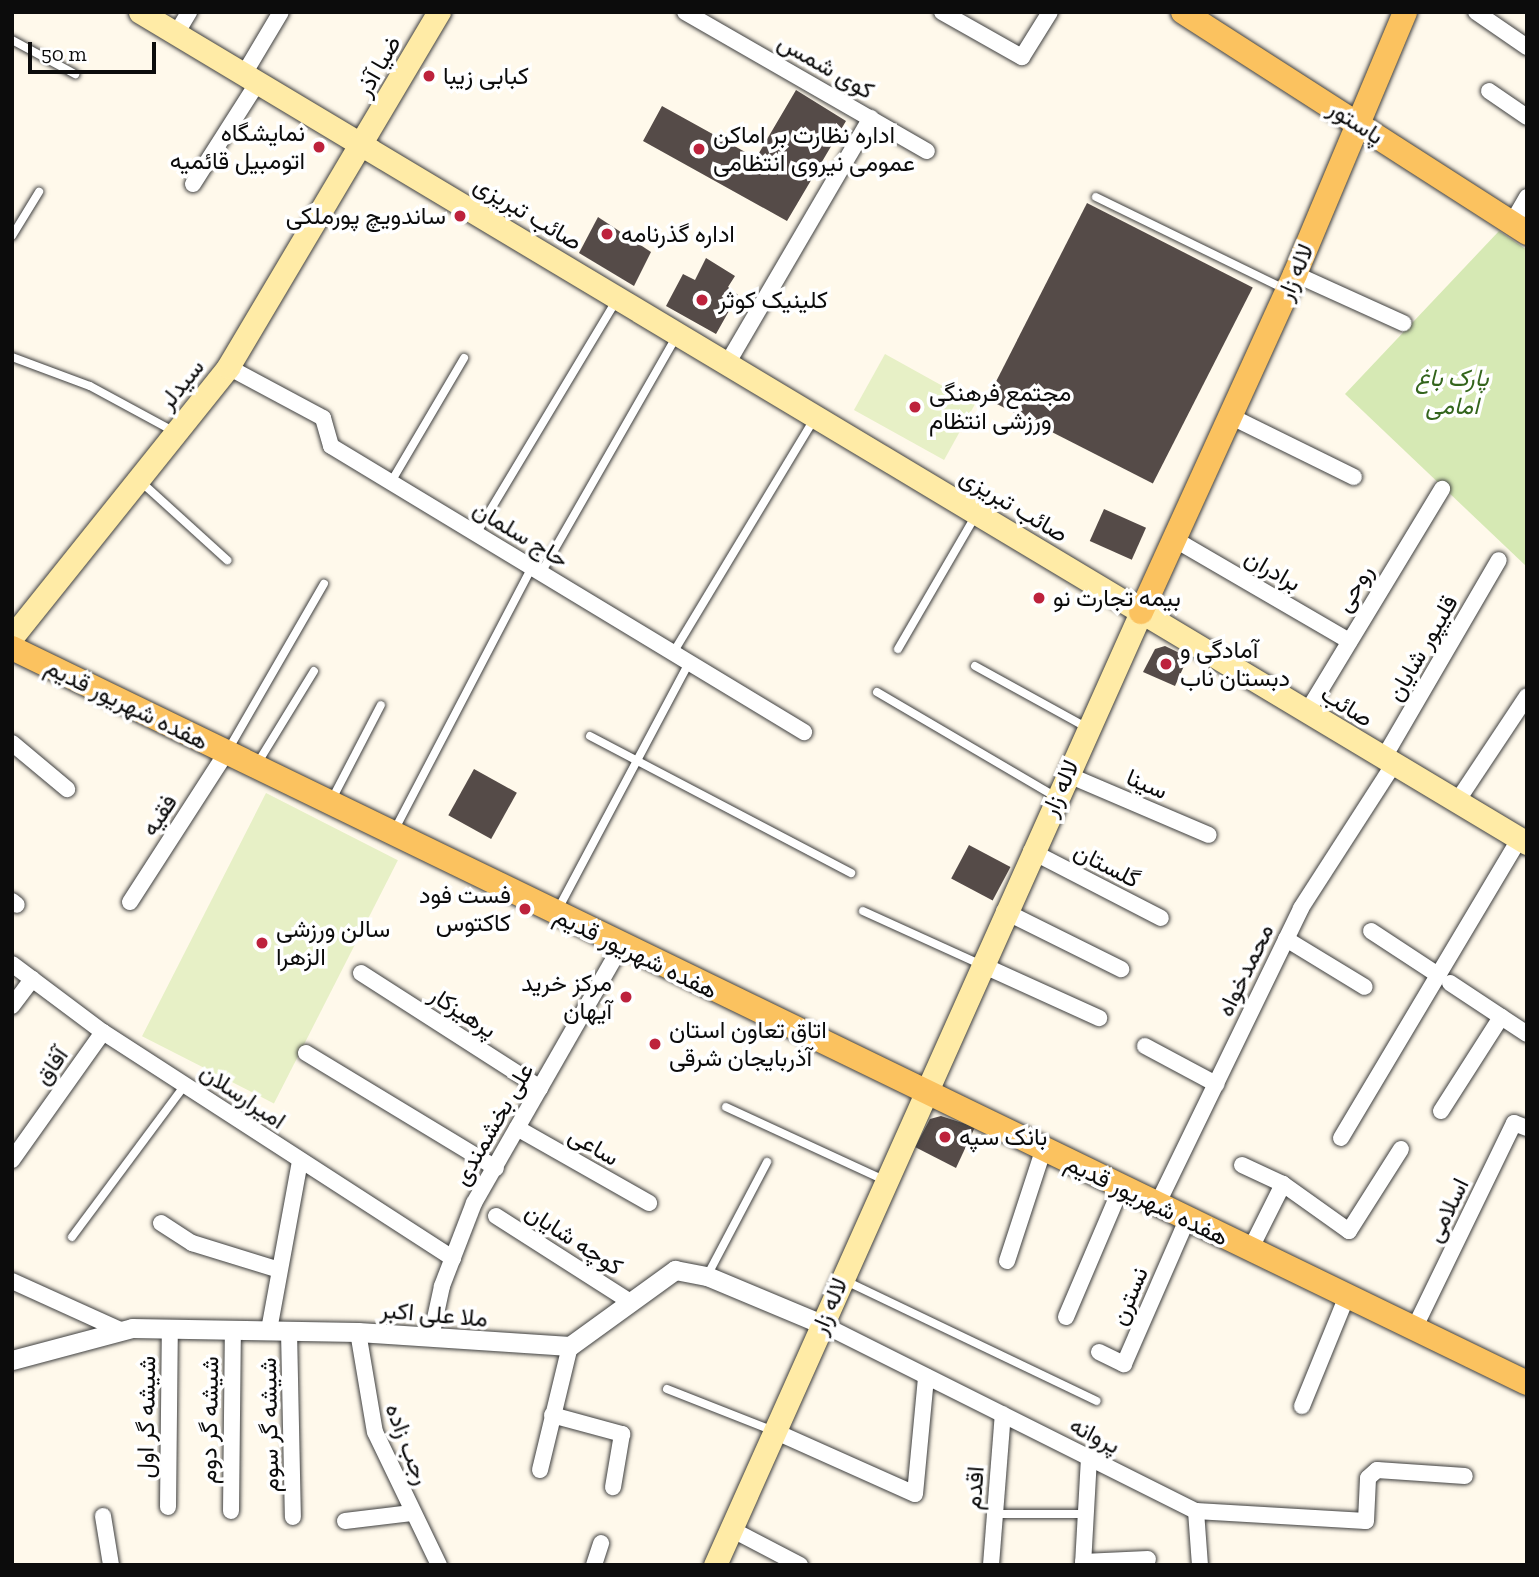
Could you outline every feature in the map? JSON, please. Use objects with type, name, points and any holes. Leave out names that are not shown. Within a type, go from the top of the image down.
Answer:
[{"type":"main road","name":"صائب تبریزی","points":[[140,12],[1141,612]]},
{"type":"main road","name":"ضیا آذر","points":[[363,145],[439,12]]},
{"type":"main road","name":"پاستور","points":[[1183,12],[1519,228]]},
{"type":"main road","name":"لاله زار","points":[[715,1565],[921,1092],[1292,282],[1405,12]]},
{"type":"main road","name":"سیدلر","points":[[12,637],[228,367],[363,145]]},
{"type":"main road","name":"صائب","points":[[1141,612],[1456,803],[1524,840]]},
{"type":"main road","name":"هفده شهریور قدیم","points":[[12,649],[921,1092],[1527,1383]]},
{"type":"street","points":[[176,34],[189,12]]},
{"type":"street","points":[[193,184],[251,78],[281,12]]},
{"type":"street","name":"کوی شمس","points":[[685,12],[927,151]]},
{"type":"street","points":[[942,12],[1022,57],[1050,12]]},
{"type":"street","points":[[1476,12],[1527,47]]},
{"type":"street","points":[[1489,91],[1527,117]]},
{"type":"street","name":"کوی شمس","points":[[727,364],[872,118]]},
{"type":"street","points":[[1519,228],[1527,197]]},
{"type":"street","points":[[1292,282],[1404,323]]},
{"type":"street","name":"حاج سلمان","points":[[228,367],[323,418],[331,446],[804,732]]},
{"type":"street","points":[[1230,416],[1354,477]]},
{"type":"street","name":"روحی","points":[[1307,712],[1442,489]]},
{"type":"street","name":"برادران","points":[[1174,539],[1349,640]]},
{"type":"street","name":"قلیپور شایان","points":[[1388,762],[1499,560]]},
{"type":"street","points":[[1456,803],[1527,696]]},
{"type":"street","points":[[12,743],[67,789]]},
{"type":"street","name":"فقیه","points":[[130,902],[226,753]]},
{"type":"street","name":"محمدخواه","points":[[1157,1205],[1286,939],[1388,762]]},
{"type":"street","name":"سینا","points":[[1066,774],[1209,835]]},
{"type":"street","points":[[1341,1138],[1444,979],[1524,840]]},
{"type":"street","name":"گلستان","points":[[1031,851],[1161,918]]},
{"type":"street","points":[[1004,911],[1121,969]]},
{"type":"street","points":[[1371,931],[1527,1034]]},
{"type":"street","points":[[1286,939],[1365,987]]},
{"type":"street","name":"علی بخشمندی","points":[[431,1336],[453,1258],[496,1168],[621,946]]},
{"type":"street","name":"امیرارسلان","points":[[12,964],[103,1032],[453,1258]]},
{"type":"street","points":[[980,964],[1099,1018]]},
{"type":"street","name":"پرهیزکار","points":[[361,974],[540,1088]]},
{"type":"street","points":[[12,1006],[32,979]]},
{"type":"street","points":[[1441,1111],[1501,1017]]},
{"type":"street","name":"آفاق","points":[[12,1160],[103,1032]]},
{"type":"street","points":[[1145,1046],[1216,1084]]},
{"type":"street","points":[[306,1053],[496,1168]]},
{"type":"street","name":"اسلامی","points":[[1414,1329],[1514,1123],[1527,1128]]},
{"type":"street","name":"ساعی","points":[[517,1128],[649,1203]]},
{"type":"street","points":[[1242,1165],[1283,1184],[1349,1231],[1401,1149]]},
{"type":"street","points":[[1007,1261],[1043,1151]]},
{"type":"street","points":[[269,1331],[300,1161]]},
{"type":"street","points":[[1250,1250],[1283,1184]]},
{"type":"street","points":[[1066,1317],[1121,1188]]},
{"type":"street","name":"کوچه شایان","points":[[496,1216],[629,1301]]},
{"type":"street","name":"نسترن","points":[[1099,1352],[1124,1364],[1187,1220]]},
{"type":"street","points":[[161,1223],[192,1243],[279,1270]]},
{"type":"street","points":[[540,1470],[570,1346],[675,1270],[708,1276],[821,1324]]},
{"type":"street","points":[[12,1281],[120,1330]]},
{"type":"street","points":[[1302,1406],[1347,1296]]},
{"type":"street","name":"پروانه","points":[[821,1324],[1196,1511],[1366,1521],[1368,1478],[1377,1470],[1465,1476]]},
{"type":"street","name":"ملا علی اکبر","points":[[12,1360],[120,1330],[170,1328],[358,1332],[570,1346]]},
{"type":"street","name":"شیشه گر اول","points":[[168,1507],[170,1328]]},
{"type":"street","name":"شیشه گر دوم","points":[[231,1511],[233,1329]]},
{"type":"street","name":"شیشه گر سوم","points":[[289,1331],[293,1517]]},
{"type":"street","name":"رجب زاده","points":[[358,1332],[375,1432],[439,1565]]},
{"type":"street","points":[[774,1431],[915,1494],[926,1377]]},
{"type":"street","name":"اقدم","points":[[991,1565],[1003,1414]]},
{"type":"street","points":[[552,1415],[622,1434],[612,1487]]},
{"type":"street","points":[[1089,1458],[1083,1514],[1083,1563],[1148,1559]]},
{"type":"street","points":[[1196,1511],[1200,1565]]},
{"type":"street","points":[[345,1521],[412,1513]]},
{"type":"street","points":[[103,1516],[110,1565]]},
{"type":"street","points":[[731,1530],[800,1565]]},
{"type":"street","points":[[594,1565],[601,1543]]},
{"type":"lane","points":[[12,40],[75,74]]},
{"type":"lane","points":[[12,236],[39,192]]},
{"type":"lane","points":[[1096,197],[1292,282]]},
{"type":"lane","points":[[476,534],[618,298]]},
{"type":"lane","points":[[392,834],[536,571],[678,334]]},
{"type":"lane","points":[[12,357],[90,386],[176,432]]},
{"type":"lane","points":[[391,482],[464,358]]},
{"type":"lane","points":[[673,653],[815,416]]},
{"type":"lane","points":[[138,480],[227,560]]},
{"type":"lane","points":[[898,649],[976,513]]},
{"type":"lane","points":[[226,753],[324,584]]},
{"type":"lane","points":[[556,914],[689,663]]},
{"type":"lane","points":[[975,666],[1088,728]]},
{"type":"lane","points":[[255,767],[314,671]]},
{"type":"lane","points":[[877,692],[1056,797]]},
{"type":"lane","points":[[329,803],[381,705]]},
{"type":"lane","points":[[590,736],[851,873]]},
{"type":"lane","points":[[863,911],[980,964]]},
{"type":"lane","points":[[72,1237],[185,1085]]},
{"type":"lane","points":[[726,1107],[884,1180]]},
{"type":"lane","points":[[708,1276],[767,1161]]},
{"type":"lane","points":[[841,1279],[1096,1401]]},
{"type":"lane","points":[[667,1389],[774,1431]]},
{"type":"lane","points":[[994,1514],[1083,1514]]},
{"type":"green space","name":"پارک باغ امامی","points":[[1499,231],[1527,250],[1527,567],[1345,394]]},
{"type":"green space","name":"مجتمع فرهنگی ورزشی انتظام","points":[[885,354],[975,404],[944,460],[854,410]]},
{"type":"green space","name":"سالن ورزشی الزهرا","points":[[266,793],[398,860],[274,1103],[142,1036]]},
{"type":"building","name":"اداره نظارت بر اماکن عمومی نیروی انتظامی","points":[[796,90],[846,121],[787,221],[643,141],[662,106],[756,158]]},
{"type":"building","points":[[1087,203],[1253,287],[1153,483],[987,399]]},
{"type":"building","name":"اداره گذرنامه","points":[[598,217],[651,252],[634,286],[579,253]]},
{"type":"building","name":"کلینیک کوثر","points":[[706,258],[735,276],[728,287],[738,295],[716,334],[666,306],[683,274],[695,280]]},
{"type":"building","points":[[1104,509],[1146,528],[1132,560],[1090,541]]},
{"type":"building","name":"آمادگی و دبستان ناب","points":[[1165,646],[1188,657],[1175,686],[1143,672],[1155,649]]},
{"type":"building","points":[[474,769],[517,793],[491,839],[448,815]]},
{"type":"building","points":[[969,845],[1010,867],[993,901],[951,879]]},
{"type":"building","name":"بانک سپه","points":[[941,1116],[975,1127],[956,1168],[915,1147],[930,1119]]},
{"type":"place","name":"کبابی زیبا","points":[[429,76]]},
{"type":"place","name":"نمایشگاه اتومبیل قائمیه","points":[[319,147]]},
{"type":"place","name":"اداره نظارت بر اماکن عمومی نیروی انتظامی","points":[[699,149]]},
{"type":"place","name":"ساندویچ پورملکی","points":[[460,216]]},
{"type":"place","name":"اداره گذرنامه","points":[[607,234]]},
{"type":"place","name":"کلینیک کوثر","points":[[702,300]]},
{"type":"place","name":"مجتمع فرهنگی ورزشی انتظام","points":[[915,407]]},
{"type":"place","name":"بیمه تجارت نو","points":[[1039,598]]},
{"type":"place","name":"آمادگی و دبستان ناب","points":[[1166,664]]},
{"type":"place","name":"فست فود کاکتوس","points":[[525,909]]},
{"type":"place","name":"سالن ورزشی الزهرا","points":[[262,943]]},
{"type":"place","name":"مرکز خرید آیهان","points":[[626,997]]},
{"type":"place","name":"اتاق تعاون استان آذربایجان شرقی","points":[[655,1044]]},
{"type":"place","name":"بانک سپه","points":[[945,1137]]}]
